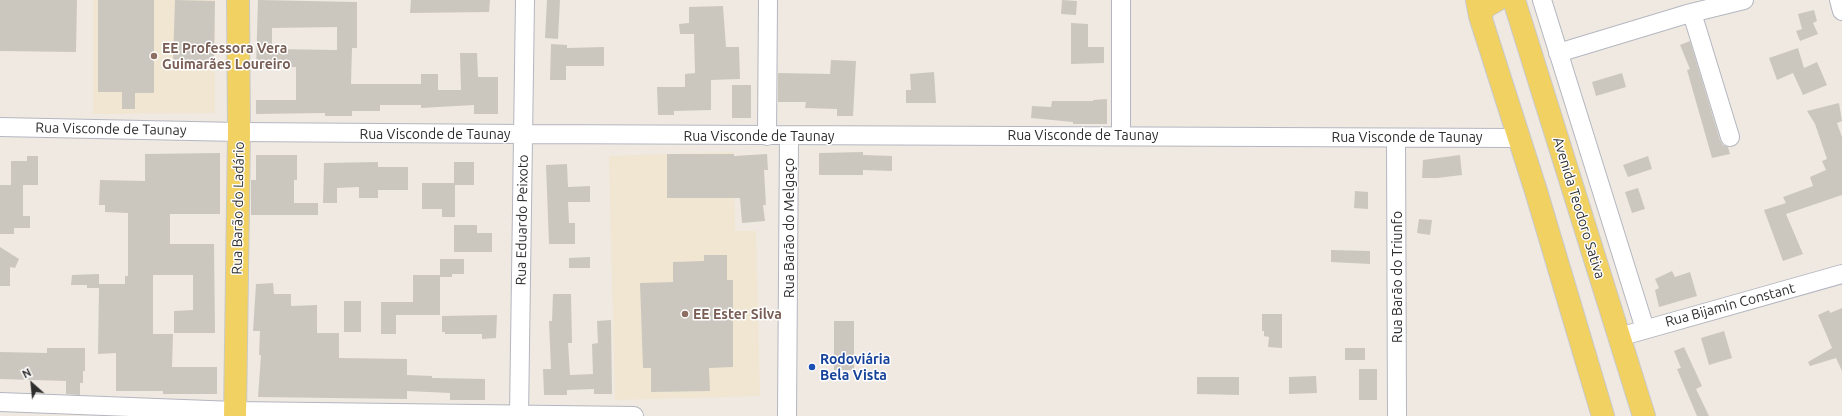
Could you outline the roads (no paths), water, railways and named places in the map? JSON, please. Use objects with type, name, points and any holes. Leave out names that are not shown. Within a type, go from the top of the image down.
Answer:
[{"type":"main road","name":"Rua Barão do Ladário","points":[[235,414],[240,132],[238,0]]},
{"type":"main road","points":[[1508,0],[1478,8],[1603,416]]},
{"type":"main road","name":"Avenida Teodoro Sativa","points":[[1508,0],[1644,416]]},
{"type":"street","name":"Rua Eduardo Peixoto","points":[[519,415],[525,0]]},
{"type":"street","points":[[767,136],[768,0]]},
{"type":"street","points":[[1121,0],[1121,135]]},
{"type":"street","points":[[1542,0],[1645,329]]},
{"type":"street","points":[[1558,53],[1692,13],[1744,0]]},
{"type":"street","points":[[1839,0],[1842,11]]},
{"type":"street","points":[[1692,13],[1730,137]]},
{"type":"street","name":"Rua Visconde de Taunay","points":[[0,127],[240,132],[767,136],[1121,135],[1519,138]]},
{"type":"street","name":"Rua Barão do Melgaço","points":[[787,416],[789,136]]},
{"type":"street","name":"Rua Barão do Triunfo","points":[[1396,138],[1397,416]]},
{"type":"street","name":"Rua Bijamin Constant","points":[[1619,337],[1842,274]]},
{"type":"street","points":[[0,402],[235,414],[634,416]]},
{"type":"place","name":"EE Professora Vera Guimarães Loureiro","points":[[154,56]]},
{"type":"place","name":"EE Ester Silva","points":[[685,314]]},
{"type":"place","name":"Rodoviária Bela Vista","points":[[812,367]]}]
